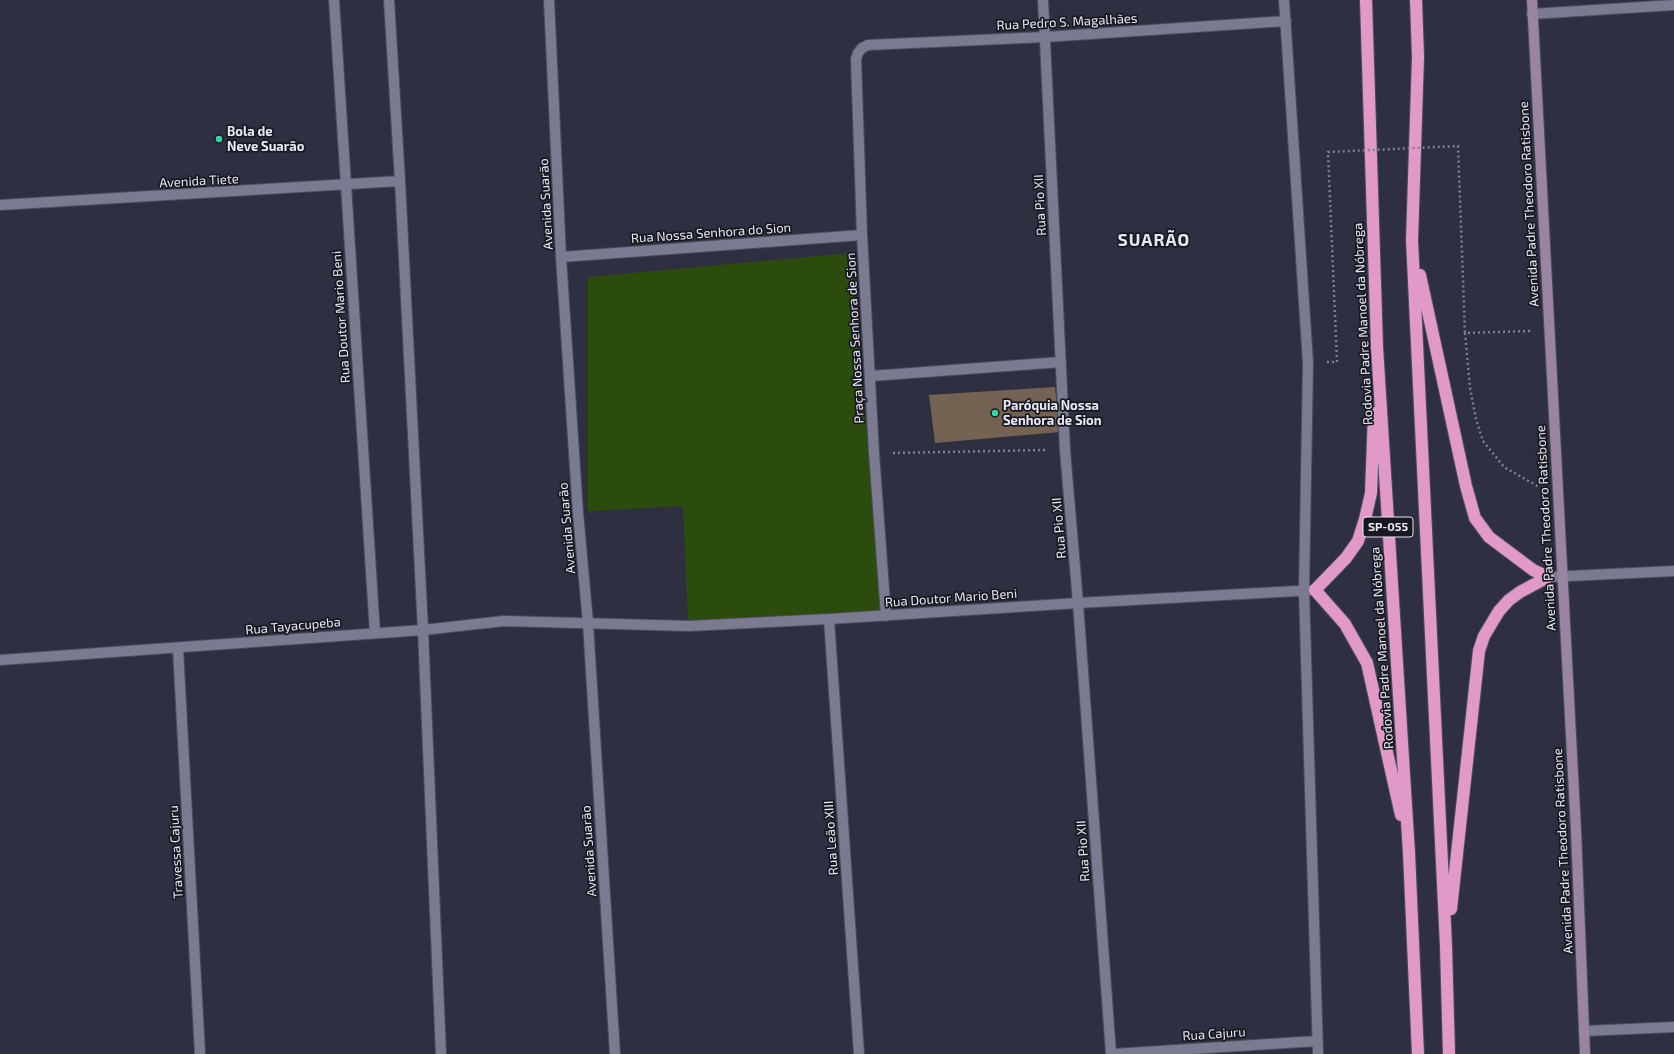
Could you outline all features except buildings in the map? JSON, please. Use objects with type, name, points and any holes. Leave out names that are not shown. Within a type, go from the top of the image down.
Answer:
[{"type":"highway","name":"Rodovia Padre Manoel da Nóbrega","points":[[1366,0],[1377,347],[1409,853],[1418,1054]]},
{"type":"highway","name":"SP-055","points":[[1416,0],[1418,57],[1412,240],[1446,946],[1448,1054]]},
{"type":"highway","points":[[1412,240],[1466,486],[1475,518],[1489,537],[1533,570],[1548,577]]},
{"type":"highway","points":[[1377,347],[1371,493],[1365,519],[1358,541],[1346,558],[1310,590],[1345,624],[1367,664],[1409,853]]},
{"type":"highway","points":[[1446,946],[1480,651],[1484,636],[1499,611],[1509,600],[1520,592],[1548,577]]},
{"type":"street","name":"Rua Doutor Mario Beni","points":[[334,0],[375,633]]},
{"type":"street","points":[[389,0],[400,181],[423,630],[441,1054]]},
{"type":"street","name":"Avenida Suarão","points":[[549,0],[561,257],[578,512],[588,623],[615,1054]]},
{"type":"street","name":"Rua Pio XII","points":[[1043,0],[1065,450],[1112,1054]]},
{"type":"street","points":[[1284,0],[1308,363],[1310,590],[1318,1054]]},
{"type":"street","name":"Avenida Padre Theodoro Ratisbone","points":[[1532,0],[1548,330],[1577,838],[1585,1054]]},
{"type":"street","points":[[1532,14],[1674,5]]},
{"type":"street","name":"Rua Pedro S. Magalhães","points":[[856,59],[862,48],[868,45],[1045,37],[1286,21]]},
{"type":"street","name":"Praça Nossa Senhora de Sion","points":[[856,59],[862,235],[871,376],[874,453],[886,616]]},
{"type":"street","name":"Avenida Tiete","points":[[0,205],[400,181]]},
{"type":"street","name":"Rua Nossa Senhora do Sion","points":[[561,257],[862,235]]},
{"type":"street","points":[[871,376],[1061,362]]},
{"type":"street","points":[[1548,577],[1674,571]]},
{"type":"street","name":"Rua Doutor Mario Beni","points":[[588,623],[688,626],[829,620],[1078,602],[1310,590]]},
{"type":"street","name":"Rua Leão XIII","points":[[829,620],[859,1054]]},
{"type":"street","name":"Rua Tayacupeba","points":[[0,660],[423,630],[504,621],[588,623]]},
{"type":"street","name":"Travessa Cajuru","points":[[178,648],[200,1054]]},
{"type":"street","points":[[1584,1031],[1674,1027]]},
{"type":"street","name":"Rua Cajuru","points":[[1112,1054],[1318,1041]]},
{"type":"path","points":[[1336,362],[1328,152],[1458,146],[1465,333],[1470,388],[1476,419],[1483,441],[1504,467],[1558,498]]},
{"type":"path","points":[[1465,333],[1548,330]]},
{"type":"path","points":[[874,453],[1065,450]]},
{"type":"green space","points":[[850,253],[883,610],[688,622],[683,506],[588,511],[588,277]]},
{"type":"place","name":"Bola de Neve Suarão","points":[[219,139]]},
{"type":"place","name":"Paróquia Nossa Senhora de Sion","points":[[995,413]]},
{"type":"district","name":"SUARÃO","points":[[1154,240]]}]
